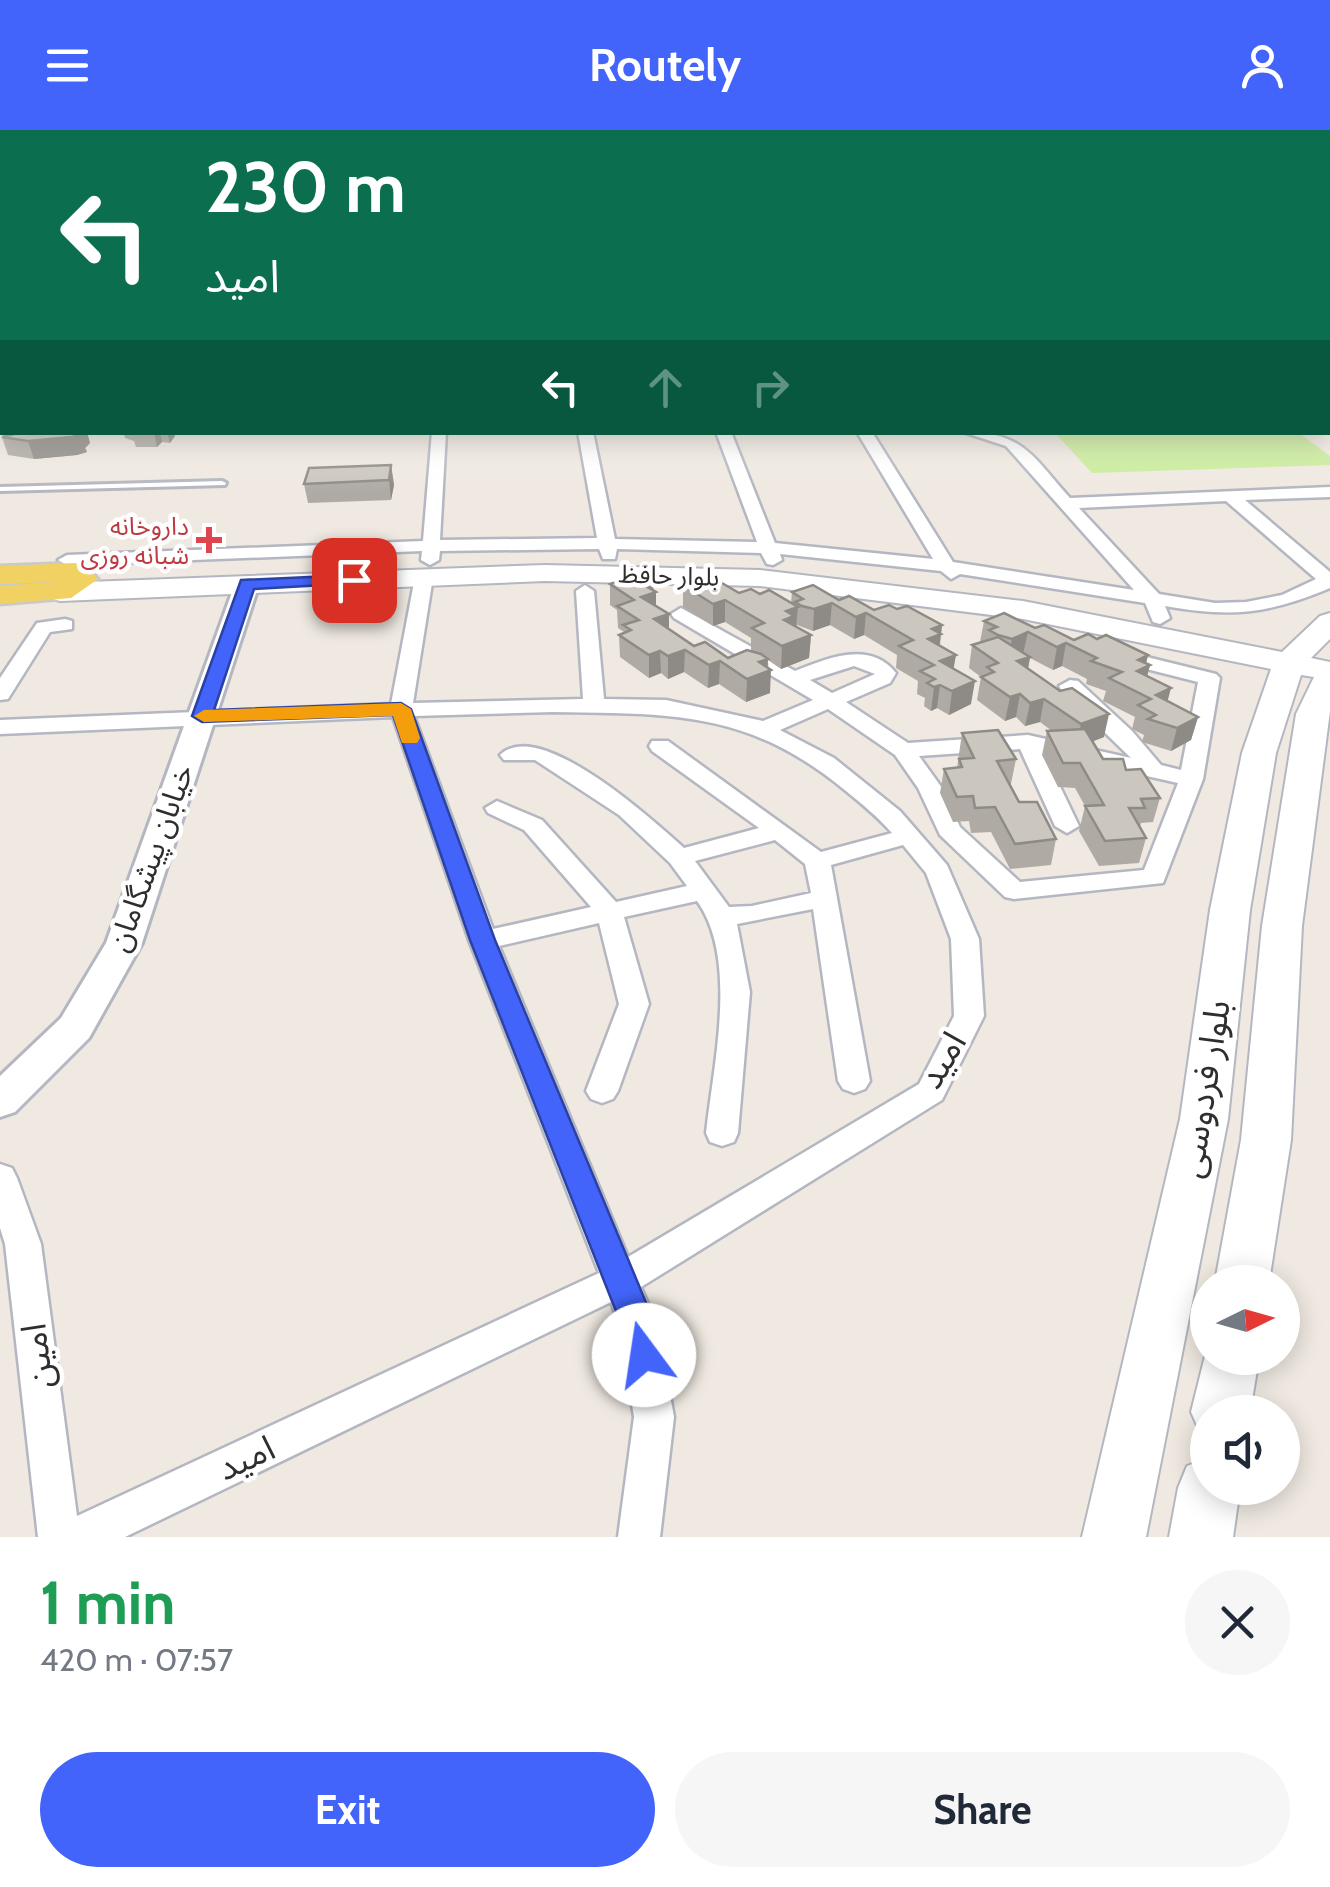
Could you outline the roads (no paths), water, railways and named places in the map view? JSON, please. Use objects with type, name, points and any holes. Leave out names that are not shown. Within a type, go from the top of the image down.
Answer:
[{"type":"main road","name":"بلوار حافظ","points":[[0,575],[121,580],[250,568],[608,549],[771,554],[950,572],[1156,608],[1319,655]]},
{"type":"main road","name":"بلوار حافظ","points":[[429,561],[778,580],[1022,610],[1319,655]]},
{"type":"main road","name":"بلوار حافظ","points":[[0,595],[68,575]]},
{"type":"main road","name":"بلوار فردوسی","points":[[1245,1265],[1266,1140],[1282,926],[1319,655]]},
{"type":"main road","name":"بلوار فردوسی","points":[[1114,1537],[1204,1119],[1230,910],[1259,753],[1319,655]]},
{"type":"main road","points":[[1201,1537],[1206,1505]]},
{"type":"street","points":[[440,435],[429,561],[401,709],[483,940],[638,1324],[654,1417],[639,1537]]},
{"type":"street","points":[[586,435],[608,549]]},
{"type":"street","points":[[724,435],[771,554]]},
{"type":"street","points":[[866,435],[950,572]]},
{"type":"street","points":[[983,435],[1012,442],[1156,608],[1244,610],[1300,596],[1329,581],[1229,495]]},
{"type":"street","points":[[1067,503],[1330,492]]},
{"type":"street","points":[[68,575],[250,568]]},
{"type":"street","name":"خیابان پیشگامان","points":[[0,1101],[74,1028],[124,943],[250,568]]},
{"type":"street","points":[[585,591],[594,706]]},
{"type":"street","points":[[681,614],[828,700],[903,750],[930,788],[949,830],[1014,892],[1154,877],[1190,779],[1209,678],[1089,650]]},
{"type":"street","points":[[0,694],[44,627],[65,626]]},
{"type":"street","points":[[762,730],[883,679],[886,674],[874,662],[848,660],[792,680]]},
{"type":"street","points":[[1070,686],[1124,736],[1152,770]]},
{"type":"street","name":"امید","points":[[0,728],[202,716],[594,706],[666,707],[750,723],[826,763],[891,816],[938,871],[965,939],[968,1016],[931,1092],[621,1280],[79,1537]]},
{"type":"street","points":[[903,750],[1028,742],[1190,779]]},
{"type":"street","points":[[1028,742],[1066,826]]},
{"type":"street","points":[[660,746],[817,861],[854,1081]]},
{"type":"street","points":[[512,756],[538,754],[628,810],[680,857],[722,916],[736,992],[722,1133]]},
{"type":"street","points":[[498,808],[532,825],[609,911],[634,1004],[602,1091]]},
{"type":"street","points":[[680,857],[779,830]]},
{"type":"street","points":[[817,861],[908,836]]},
{"type":"street","points":[[483,940],[703,891]]},
{"type":"street","points":[[722,916],[752,915],[824,898]]},
{"type":"street","name":"امین","points":[[0,1178],[23,1244],[59,1537]]},
{"type":"lane","points":[[0,489],[222,483]]},
{"type":"place","name":"داروخانه شبانه روزی","points":[[209,540]]}]
